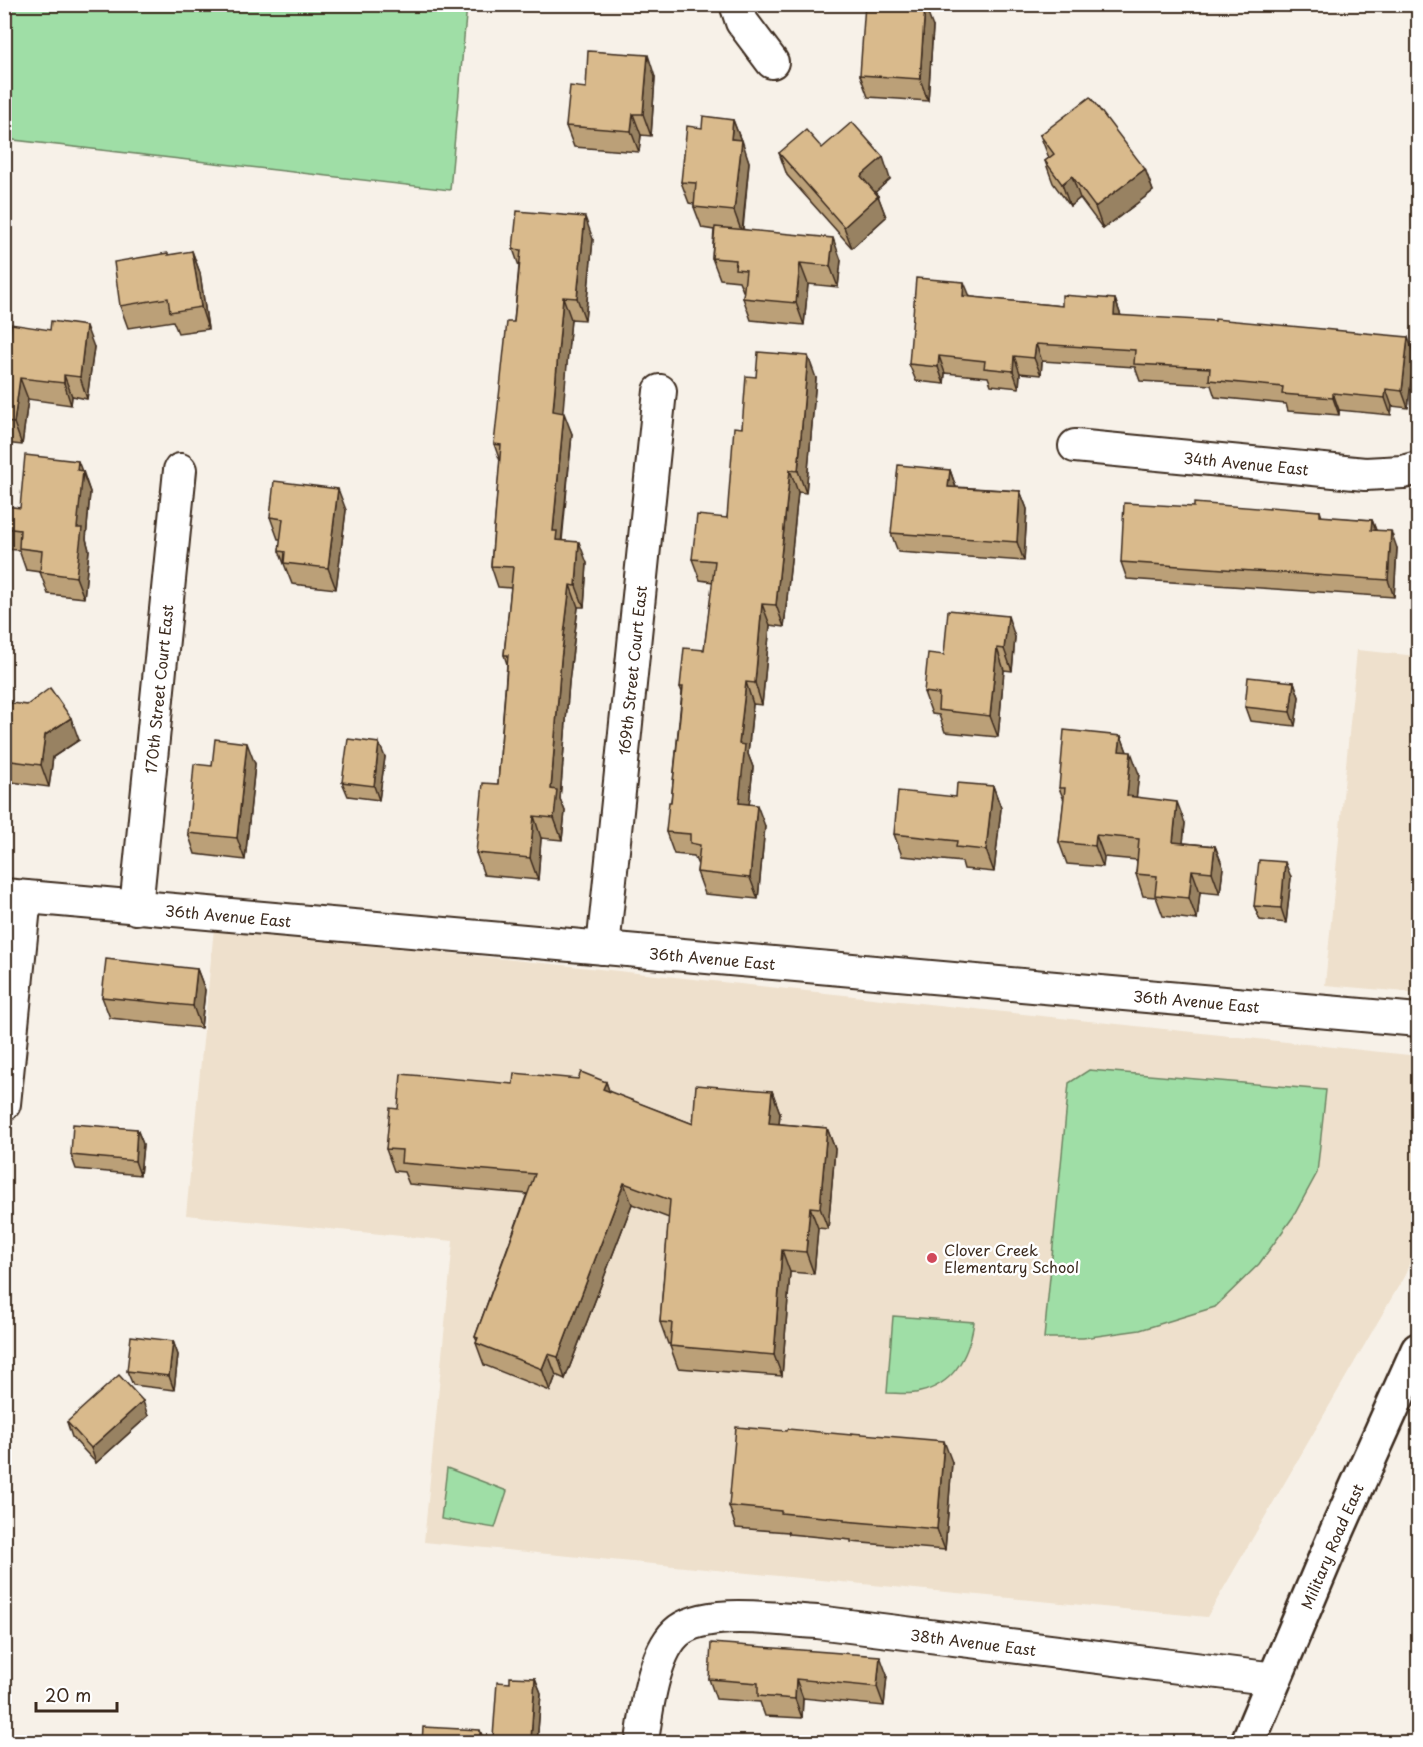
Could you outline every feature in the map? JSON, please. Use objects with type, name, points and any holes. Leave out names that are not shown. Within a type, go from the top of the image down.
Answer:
[{"type":"street","points":[[736,4],[742,22],[772,62]]},
{"type":"street","name":"169th Street Court East","points":[[603,948],[660,391]]},
{"type":"street","name":"34th Avenue East","points":[[1075,446],[1365,474],[1403,472],[1419,468]]},
{"type":"street","name":"170th Street Court East","points":[[136,908],[180,470]]},
{"type":"street","points":[[4,1104],[15,896]]},
{"type":"street","name":"36th Avenue East","points":[[15,896],[1419,1020]]},
{"type":"street","name":"Military Road East","points":[[1248,1743],[1337,1531],[1419,1350]]},
{"type":"street","name":"38th Avenue East","points":[[642,1743],[648,1699],[659,1663],[676,1632],[702,1621],[748,1616],[817,1622],[1275,1678]]},
{"type":"shaded area","points":[[1357,650],[1418,656],[1418,993],[1325,985]]},
{"type":"shaded area","name":"Clover Creek Elementary School","points":[[214,928],[1418,1056],[1418,1242],[1405,1275],[1207,1617],[424,1542],[453,1241],[186,1215]]},
{"type":"green space","points":[[4,5],[467,5],[450,190],[5,139]]},
{"type":"green space","points":[[1089,1070],[1326,1090],[1317,1173],[1293,1217],[1259,1264],[1215,1307],[1140,1330],[1083,1338],[1044,1338],[1069,1083]]},
{"type":"green space","points":[[893,1316],[974,1322],[964,1357],[951,1375],[932,1388],[920,1392],[887,1393]]},
{"type":"green space","points":[[447,1468],[507,1491],[495,1528],[441,1519]]},
{"type":"building","points":[[865,4],[925,6],[920,79],[860,75]]},
{"type":"building","points":[[588,51],[648,55],[643,114],[633,114],[631,131],[566,126],[570,86],[586,88]]},
{"type":"building","points":[[1090,97],[1145,169],[1095,207],[1072,176],[1062,184],[1045,161],[1054,154],[1040,135]]},
{"type":"building","points":[[703,116],[733,120],[731,139],[742,140],[734,211],[694,207],[696,183],[681,182],[687,126],[702,128]]},
{"type":"building","points":[[852,122],[883,157],[861,176],[878,196],[844,227],[779,153],[806,130],[822,148]]},
{"type":"building","points":[[517,211],[585,217],[577,298],[563,297],[553,411],[564,413],[553,531],[557,531],[556,540],[579,542],[576,586],[570,585],[561,660],[551,789],[557,790],[554,818],[534,816],[530,858],[476,853],[483,783],[498,784],[508,655],[504,655],[513,567],[491,566],[501,445],[494,444],[507,322],[514,322],[521,250],[513,249]]},
{"type":"building","points":[[715,227],[833,238],[830,266],[800,263],[796,303],[743,298],[746,270],[735,269],[736,260],[712,258]]},
{"type":"building","points":[[192,251],[201,307],[170,312],[168,298],[120,306],[114,262]]},
{"type":"building","points":[[916,278],[964,282],[963,296],[1062,306],[1062,295],[1115,299],[1114,315],[1215,321],[1215,319],[1408,337],[1402,391],[1386,389],[1385,398],[1333,393],[1333,398],[1282,394],[1283,387],[1209,380],[1210,368],[1134,364],[1135,350],[1036,344],[1034,358],[1014,356],[1013,371],[984,368],[985,361],[939,356],[938,367],[909,364]]},
{"type":"building","points":[[51,321],[86,326],[80,377],[64,375],[64,383],[20,378],[14,423],[4,422],[4,336],[10,336],[11,324],[50,330]]},
{"type":"building","points":[[758,352],[808,356],[798,471],[790,470],[776,605],[762,604],[755,683],[746,682],[739,744],[745,745],[739,803],[757,805],[750,878],[697,872],[700,845],[690,843],[690,834],[666,832],[683,687],[680,687],[684,648],[704,650],[715,561],[692,559],[697,515],[727,518],[734,427],[742,428],[746,376],[756,377]]},
{"type":"building","points":[[25,455],[78,461],[77,470],[83,471],[77,528],[82,528],[76,577],[40,572],[42,551],[19,548],[20,530],[4,528],[4,506],[20,508]]},
{"type":"building","points":[[898,465],[950,470],[948,487],[1020,491],[1017,542],[891,533]]},
{"type":"building","points":[[274,481],[338,489],[328,568],[284,563],[285,552],[279,551],[283,519],[270,517]]},
{"type":"building","points":[[1124,503],[1194,507],[1194,503],[1270,509],[1270,507],[1320,511],[1320,516],[1372,520],[1371,530],[1391,531],[1388,580],[1121,562]]},
{"type":"building","points":[[948,610],[1008,616],[1004,649],[997,648],[990,716],[938,710],[939,694],[924,692],[928,653],[944,655]]},
{"type":"building","points":[[1248,677],[1294,682],[1290,712],[1245,707]]},
{"type":"building","points":[[50,688],[71,718],[45,735],[41,765],[4,760],[4,702],[27,705]]},
{"type":"building","points":[[1064,730],[1121,736],[1119,751],[1131,752],[1127,796],[1177,802],[1173,842],[1215,846],[1212,872],[1192,870],[1189,898],[1155,895],[1157,876],[1136,874],[1139,839],[1096,835],[1095,846],[1059,842],[1065,788],[1059,788]]},
{"type":"building","points":[[215,739],[247,743],[237,838],[188,833],[194,764],[212,766]]},
{"type":"building","points":[[348,739],[379,743],[374,786],[342,782]]},
{"type":"building","points":[[957,783],[993,786],[986,850],[956,847],[957,841],[894,834],[898,791],[956,797]]},
{"type":"building","points":[[1259,860],[1285,862],[1281,908],[1254,906]]},
{"type":"building","points":[[106,959],[197,969],[193,1006],[102,997]]},
{"type":"building","points":[[581,1072],[606,1082],[603,1089],[693,1124],[696,1085],[772,1091],[769,1123],[827,1128],[820,1208],[810,1207],[806,1252],[782,1250],[774,1355],[670,1346],[672,1323],[660,1322],[670,1200],[624,1183],[558,1357],[548,1354],[542,1369],[476,1343],[478,1338],[475,1337],[535,1174],[401,1163],[402,1150],[386,1149],[390,1108],[398,1109],[401,1074],[513,1084],[514,1073],[578,1079]]},
{"type":"building","points":[[73,1124],[137,1129],[135,1161],[71,1155]]},
{"type":"building","points":[[131,1336],[173,1341],[169,1376],[127,1371]]},
{"type":"building","points":[[119,1375],[143,1401],[91,1448],[67,1422]]},
{"type":"building","points":[[736,1427],[944,1441],[937,1529],[844,1521],[844,1519],[729,1506]]},
{"type":"building","points":[[711,1643],[880,1656],[877,1687],[796,1679],[795,1699],[758,1696],[758,1683],[709,1679]]},
{"type":"building","points":[[510,1677],[535,1678],[531,1740],[493,1737],[497,1682],[510,1683]]},
{"type":"building","points":[[423,1727],[480,1730],[480,1743],[422,1743]]},
{"type":"place","name":"Clover Creek Elementary School","points":[[932,1258]]}]
